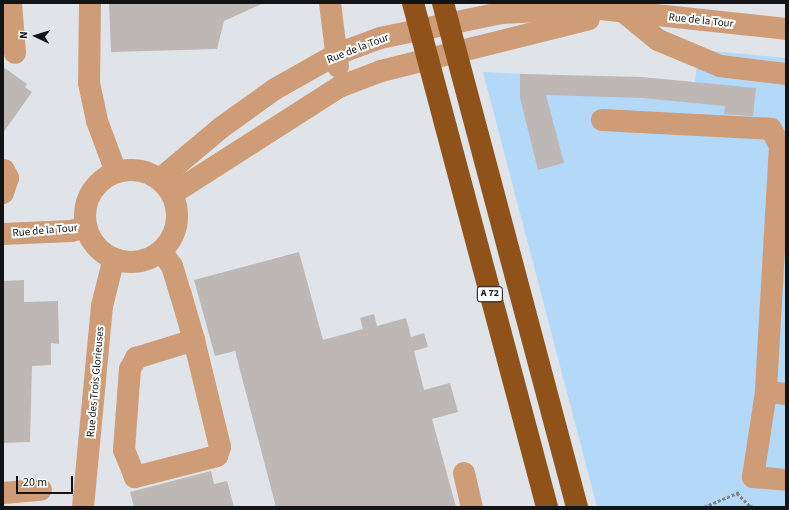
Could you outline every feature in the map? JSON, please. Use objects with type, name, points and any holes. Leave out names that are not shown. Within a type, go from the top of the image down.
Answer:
[{"type":"highway","name":"A 72","points":[[413,3],[547,507]]},
{"type":"highway","name":"A 72","points":[[443,3],[577,507]]},
{"type":"street","points":[[11,3],[15,53]]},
{"type":"street","points":[[90,3],[89,83],[96,121],[116,172]]},
{"type":"street","points":[[330,3],[340,87]]},
{"type":"street","name":"Rue de la Tour","points":[[166,187],[222,127],[275,89],[337,54],[380,38],[478,17],[529,15],[592,8],[620,13],[786,29]]},
{"type":"street","points":[[620,13],[658,40],[720,66],[786,74]]},
{"type":"street","name":"Rue de la Tour","points":[[166,187],[340,87],[529,15]]},
{"type":"street","points":[[602,120],[771,129],[783,143],[776,393],[753,477],[786,480]]},
{"type":"street","points":[[3,193],[8,178],[4,170]]},
{"type":"street","points":[[145,171],[166,187],[177,214],[176,228],[160,251],[138,261],[114,258],[97,246],[87,227],[88,200],[104,179],[116,172],[145,171]]},
{"type":"street","name":"Rue de la Tour","points":[[3,234],[71,231],[87,227]]},
{"type":"street","points":[[160,251],[172,266],[194,340],[220,448],[217,456],[135,477],[124,450],[130,369],[136,358],[194,340]]},
{"type":"street","name":"Rue des Trois Glorieuses","points":[[83,507],[102,306],[114,258]]},
{"type":"street","points":[[464,474],[472,507]]},
{"type":"street","points":[[3,493],[41,490]]},
{"type":"path","points":[[704,507],[753,486],[753,477]]},
{"type":"path","points":[[737,493],[750,506],[756,507]]},
{"type":"shaded area","points":[[712,51],[786,58],[786,507],[597,507],[483,72],[695,82],[697,63]]},
{"type":"building","points":[[109,3],[264,3],[224,21],[217,49],[111,52]]},
{"type":"building","points":[[3,67],[27,84],[25,87],[32,92],[3,133]]},
{"type":"building","points":[[520,74],[642,77],[756,88],[753,116],[724,114],[725,106],[642,98],[546,95],[564,163],[538,170],[520,98]]},
{"type":"building","points":[[299,252],[323,340],[363,329],[360,318],[374,314],[377,326],[406,318],[411,337],[424,333],[428,347],[414,351],[424,390],[450,383],[458,412],[432,419],[456,507],[276,507],[235,351],[215,356],[194,280]]},
{"type":"building","points":[[24,280],[24,302],[58,301],[59,344],[51,343],[51,365],[32,366],[30,442],[3,443],[3,281]]},
{"type":"building","points":[[211,471],[214,484],[227,481],[234,507],[134,507],[130,492]]}]
